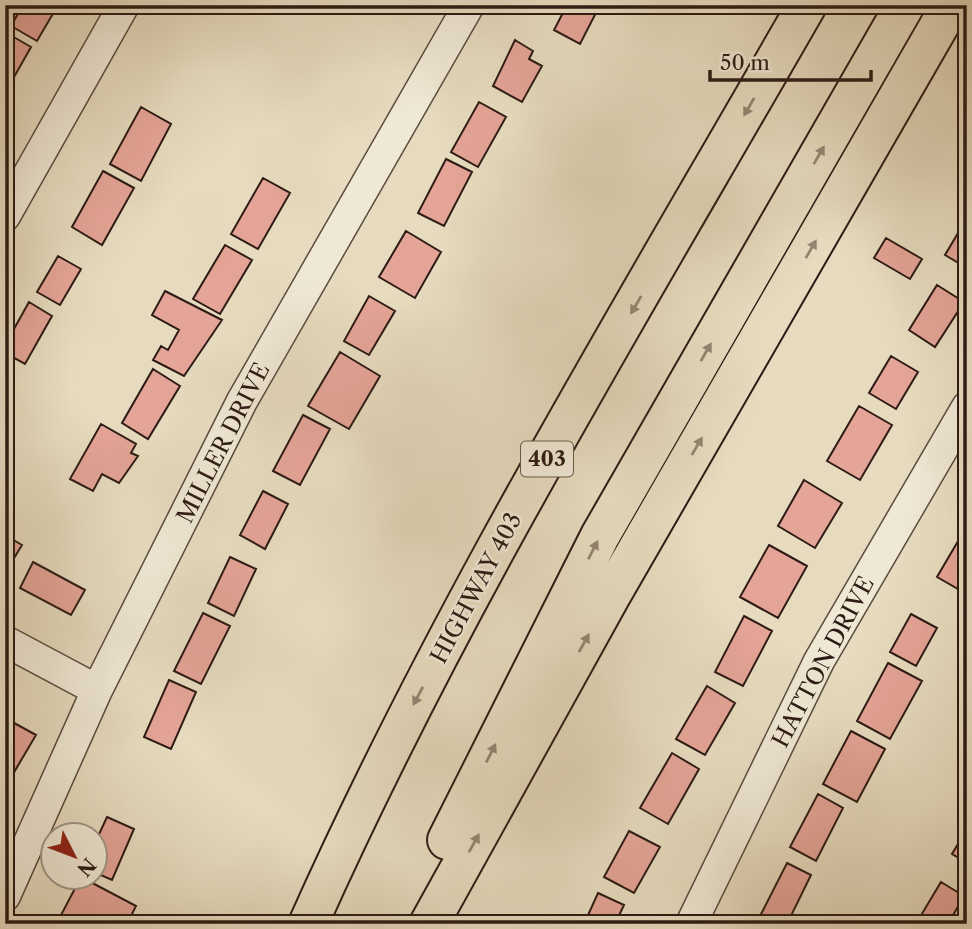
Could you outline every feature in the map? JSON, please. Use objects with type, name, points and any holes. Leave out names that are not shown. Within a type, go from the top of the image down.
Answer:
[{"type":"highway","name":"HIGHWAY 403","points":[[308,924],[416,700],[523,502],[807,5]]},
{"type":"highway","points":[[406,924],[600,536],[905,5]]},
{"type":"highway","points":[[429,924],[610,597],[951,5]]},
{"type":"street","points":[[5,216],[124,5]]},
{"type":"street","name":"MILLER DRIVE","points":[[5,896],[97,690],[242,401],[469,5]]},
{"type":"street","name":"HATTON DRIVE","points":[[691,924],[819,661],[967,407]]},
{"type":"street","points":[[5,641],[97,690]]},
{"type":"building","points":[[23,5],[58,5],[37,41],[11,26]]},
{"type":"building","points":[[567,5],[600,5],[580,44],[554,30]]},
{"type":"building","points":[[5,32],[31,47],[5,93]]},
{"type":"building","points":[[515,40],[533,51],[529,59],[542,66],[522,102],[493,86]]},
{"type":"building","points":[[479,102],[506,117],[478,167],[451,152]]},
{"type":"building","points":[[141,107],[171,124],[141,181],[110,164]]},
{"type":"building","points":[[446,159],[472,172],[444,226],[418,213]]},
{"type":"building","points":[[103,171],[134,188],[102,245],[72,227]]},
{"type":"building","points":[[263,178],[290,193],[258,249],[231,234]]},
{"type":"building","points":[[967,218],[967,268],[945,255]]},
{"type":"building","points":[[406,231],[441,252],[415,298],[379,277]]},
{"type":"building","points":[[886,238],[922,259],[910,279],[874,258]]},
{"type":"building","points":[[225,245],[252,260],[220,314],[193,299]]},
{"type":"building","points":[[58,256],[81,269],[60,305],[37,292]]},
{"type":"building","points":[[937,285],[964,302],[935,347],[909,330]]},
{"type":"building","points":[[165,291],[222,320],[184,376],[153,360],[161,346],[168,350],[179,330],[152,315]]},
{"type":"building","points":[[369,296],[395,311],[369,355],[344,341]]},
{"type":"building","points":[[29,302],[52,316],[25,364],[5,353],[5,345]]},
{"type":"building","points":[[340,352],[380,376],[349,429],[308,406]]},
{"type":"building","points":[[891,356],[918,372],[896,409],[869,393]]},
{"type":"building","points":[[153,369],[180,386],[148,439],[122,423]]},
{"type":"building","points":[[859,406],[892,425],[860,480],[827,461]]},
{"type":"building","points":[[303,415],[330,429],[300,485],[273,471]]},
{"type":"building","points":[[101,424],[136,444],[131,453],[138,456],[119,483],[102,474],[93,491],[70,479]]},
{"type":"building","points":[[804,480],[842,503],[815,548],[778,526]]},
{"type":"building","points":[[263,491],[288,504],[265,549],[240,535]]},
{"type":"building","points":[[5,535],[22,545],[5,573]]},
{"type":"building","points":[[961,536],[967,539],[965,593],[937,577]]},
{"type":"building","points":[[769,545],[807,566],[778,618],[740,597]]},
{"type":"building","points":[[230,557],[256,569],[234,616],[208,603]]},
{"type":"building","points":[[33,562],[85,590],[71,615],[20,588]]},
{"type":"building","points":[[203,613],[230,626],[201,684],[174,671]]},
{"type":"building","points":[[911,614],[937,628],[916,666],[890,652]]},
{"type":"building","points":[[744,616],[772,631],[743,686],[715,672]]},
{"type":"building","points":[[888,663],[922,681],[890,739],[857,721]]},
{"type":"building","points":[[169,680],[196,692],[171,749],[144,737]]},
{"type":"building","points":[[707,686],[735,703],[705,755],[676,739]]},
{"type":"building","points":[[5,718],[36,735],[13,774],[5,769]]},
{"type":"building","points":[[851,731],[885,749],[857,802],[823,784]]},
{"type":"building","points":[[672,753],[699,769],[668,824],[640,808]]},
{"type":"building","points":[[818,794],[843,808],[816,861],[790,847]]},
{"type":"building","points":[[107,817],[134,829],[112,880],[108,878],[108,820],[106,820]]},
{"type":"building","points":[[967,829],[967,863],[952,854]]},
{"type":"building","points":[[629,831],[660,847],[634,893],[604,877]]},
{"type":"building","points":[[787,863],[811,875],[787,924],[756,924]]},
{"type":"building","points":[[941,882],[964,896],[948,924],[917,922]]},
{"type":"building","points":[[74,890],[106,890],[136,906],[127,924],[78,924],[61,915]]},
{"type":"building","points":[[598,893],[624,905],[615,924],[584,924]]}]
